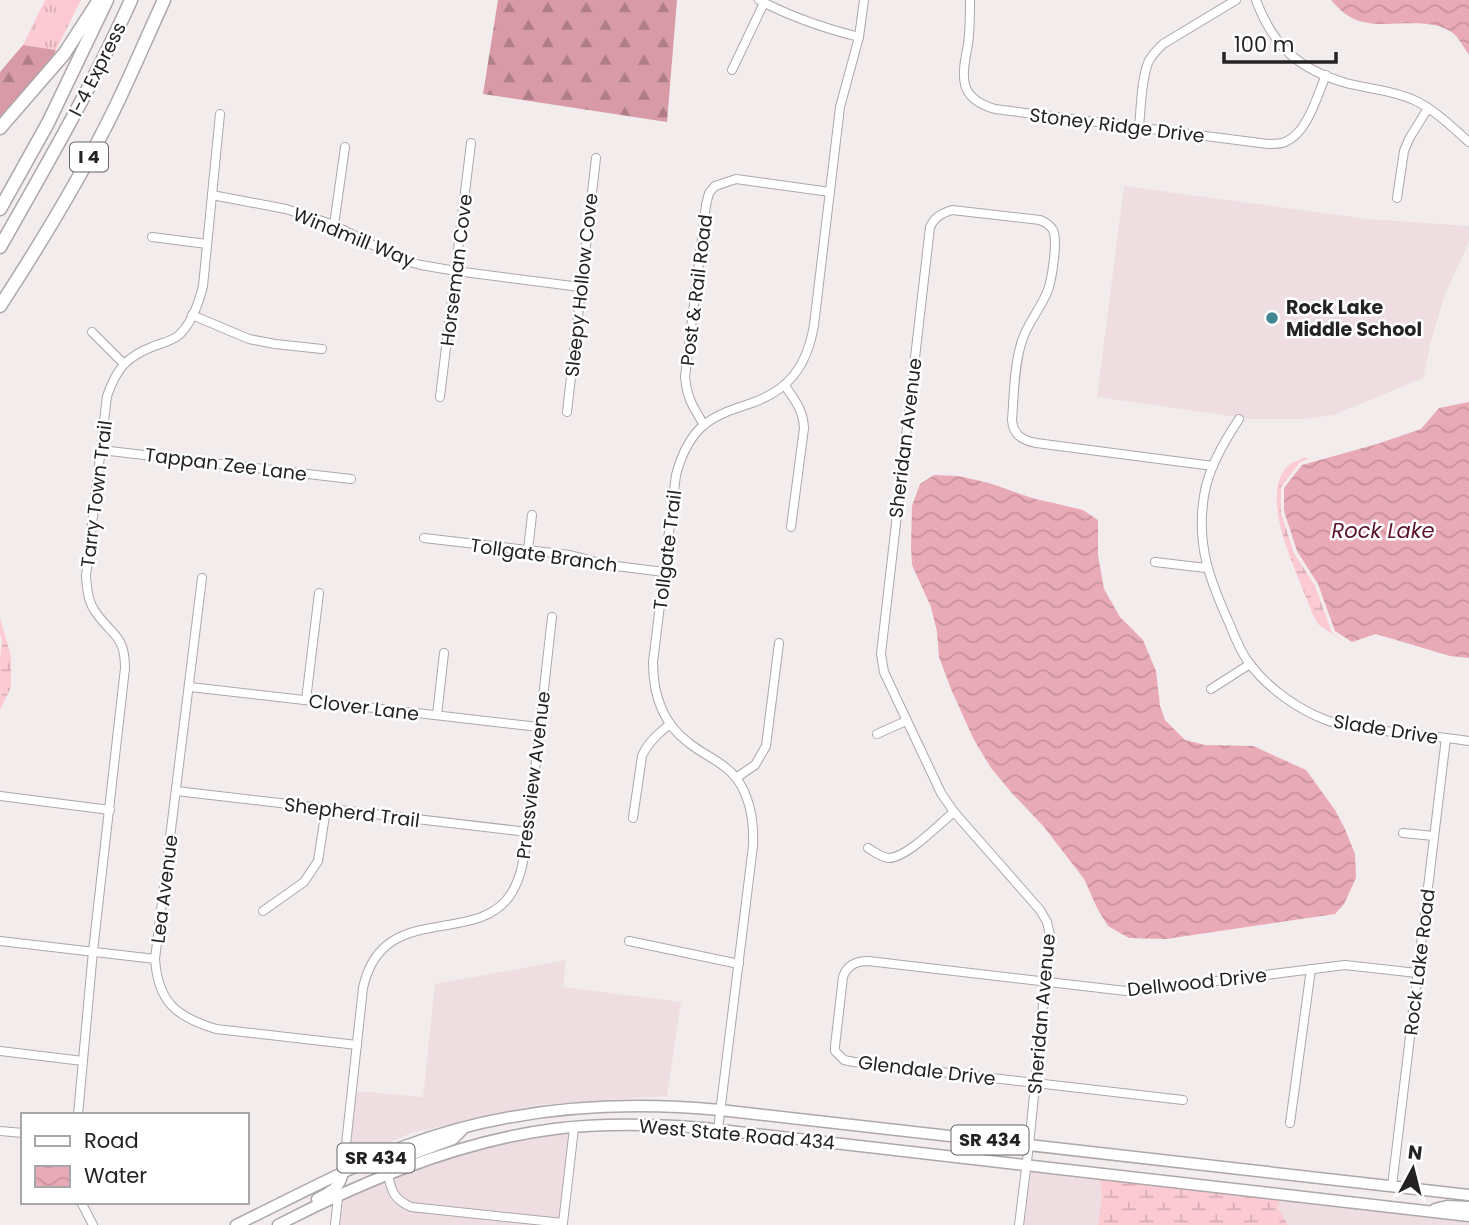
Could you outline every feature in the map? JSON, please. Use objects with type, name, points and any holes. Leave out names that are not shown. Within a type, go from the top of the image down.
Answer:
[{"type":"highway","points":[[0,128],[64,54],[99,0]]},
{"type":"highway","name":"I 4","points":[[0,209],[48,123],[107,0]]},
{"type":"highway","name":"I-4 Express","points":[[0,247],[69,125],[131,0]]},
{"type":"highway","name":"I 4","points":[[0,306],[83,169],[113,112],[164,0]]},
{"type":"main road","name":"SR 434","points":[[236,1225],[343,1172],[402,1147],[464,1127],[524,1114],[575,1108],[646,1105],[720,1110],[1469,1195]]},
{"type":"main road","name":"West State Road 434","points":[[281,1224],[422,1162],[469,1147],[552,1129],[642,1124],[718,1129],[1027,1166]]},
{"type":"main road","points":[[388,1175],[393,1163],[399,1158],[453,1139],[464,1127]]},
{"type":"main road","name":"SR 434","points":[[1027,1166],[1469,1216]]},
{"type":"main road","points":[[281,1224],[297,1209],[328,1194],[341,1183],[343,1172]]},
{"type":"main road","points":[[1429,1211],[1447,1206],[1469,1207]]},
{"type":"street","name":"Tollgate Trail","points":[[718,1129],[754,835],[752,812],[736,778],[712,757],[690,744],[670,724],[662,709],[653,674],[664,572],[678,467],[688,445],[704,425],[719,415],[761,399],[785,386],[804,359],[812,336],[840,107],[859,37],[864,0]]},
{"type":"street","name":"Stoney Ridge Drive","points":[[971,0],[963,77],[965,88],[978,102],[995,109],[1268,144],[1284,143],[1298,134],[1305,125],[1325,75]]},
{"type":"street","points":[[1139,127],[1145,75],[1153,54],[1163,44],[1236,0]]},
{"type":"street","points":[[1256,0],[1267,27],[1278,43],[1305,66],[1347,83],[1396,94],[1428,108],[1469,142]]},
{"type":"street","points":[[732,70],[761,1],[824,29],[859,37]]},
{"type":"street","points":[[1397,198],[1404,152],[1428,108]]},
{"type":"street","points":[[92,332],[123,363],[136,354],[179,335],[192,315],[200,300],[203,286],[220,114]]},
{"type":"street","name":"Horseman Cove","points":[[440,397],[471,143]]},
{"type":"street","points":[[334,225],[345,146]]},
{"type":"street","name":"Sleepy Hollow Cove","points":[[567,412],[596,158]]},
{"type":"street","name":"Post & Rail Road","points":[[704,425],[690,403],[685,377],[709,193],[715,186],[736,179],[830,192]]},
{"type":"street","name":"Windmill Way","points":[[212,195],[286,209],[334,225],[402,260],[421,265],[580,286]]},
{"type":"street","name":"Sheridan Avenue","points":[[1019,1225],[1046,982],[1050,935],[1047,922],[1040,909],[954,812],[941,793],[884,672],[881,654],[930,228],[934,219],[952,210],[1040,220],[1047,223],[1053,231],[1055,243],[1051,279],[1047,292],[1028,324],[1019,354],[1012,420],[1017,435],[1024,441],[1036,443],[1213,466]]},
{"type":"street","points":[[152,237],[207,244]]},
{"type":"street","points":[[192,315],[249,339],[322,349]]},
{"type":"street","name":"Tarry Town Trail","points":[[78,1113],[93,951],[125,668],[122,645],[97,614],[87,592],[86,576],[107,396],[123,363]]},
{"type":"street","points":[[785,386],[798,404],[804,428],[791,527]]},
{"type":"street","name":"Slade Drive","points":[[1239,419],[1213,466],[1204,493],[1202,539],[1206,568],[1250,664],[1288,700],[1328,721],[1469,741]]},
{"type":"street","name":"Tappan Zee Lane","points":[[101,450],[351,479]]},
{"type":"street","points":[[528,550],[532,515]]},
{"type":"street","name":"Tollgate Branch","points":[[424,538],[570,555],[608,565],[664,572]]},
{"type":"street","points":[[1155,562],[1206,568]]},
{"type":"street","name":"Lea Avenue","points":[[202,578],[155,959],[159,983],[180,1014],[196,1023],[216,1029],[357,1045]]},
{"type":"street","points":[[306,700],[319,593]]},
{"type":"street","name":"Pressview Avenue","points":[[343,1172],[366,974],[378,953],[406,934],[470,920],[490,912],[503,904],[518,879],[528,832],[552,617]]},
{"type":"street","points":[[736,778],[755,765],[766,746],[779,643]]},
{"type":"street","points":[[437,715],[444,653]]},
{"type":"street","points":[[1210,689],[1250,664]]},
{"type":"street","name":"Clover Lane","points":[[190,687],[539,727]]},
{"type":"street","points":[[877,734],[906,721]]},
{"type":"street","points":[[633,818],[645,748],[670,724]]},
{"type":"street","name":"Rock Lake Road","points":[[1392,1186],[1446,738]]},
{"type":"street","name":"Shepherd Trail","points":[[176,791],[528,832]]},
{"type":"street","points":[[0,796],[110,810]]},
{"type":"street","points":[[263,911],[304,881],[318,861],[326,810]]},
{"type":"street","points":[[868,848],[880,856],[898,857],[954,812]]},
{"type":"street","points":[[1403,833],[1434,836]]},
{"type":"street","points":[[0,941],[155,959]]},
{"type":"street","points":[[629,941],[739,964]]},
{"type":"street","name":"Dellwood Drive","points":[[839,1056],[835,1046],[843,977],[852,964],[868,961],[1126,991],[1345,965],[1417,973]]},
{"type":"street","points":[[1290,1123],[1311,970]]},
{"type":"street","points":[[0,1051],[83,1061]]},
{"type":"street","name":"Glendale Drive","points":[[839,1056],[854,1062],[1183,1100]]},
{"type":"street","points":[[388,1175],[391,1191],[400,1201],[411,1207],[563,1223],[574,1128]]},
{"type":"street","points":[[0,1131],[21,1133]]},
{"type":"street","points":[[335,1225],[338,1197]]},
{"type":"street","points":[[82,1204],[93,1225]]},
{"type":"shaded area","name":"Rock Lake Middle School","points":[[1124,186],[1368,219],[1469,226],[1469,242],[1445,295],[1423,378],[1334,415],[1305,419],[1250,419],[1097,397]]},
{"type":"shaded area","points":[[566,960],[563,987],[681,1002],[667,1096],[536,1105],[411,1133],[349,1161],[356,1091],[423,1097],[435,984]]},
{"type":"shaded area","points":[[570,1132],[559,1218],[412,1203],[402,1198],[395,1189],[393,1178],[456,1156],[528,1138]]},
{"type":"shaded area","points":[[1031,1170],[1100,1178],[1102,1192],[1098,1225],[1023,1225]]},
{"type":"shaded area","points":[[385,1181],[388,1194],[397,1204],[410,1211],[540,1225],[339,1225],[342,1200]]},
{"type":"shaded area","points":[[1280,1199],[1469,1221],[1469,1225],[1288,1225],[1278,1208]]},
{"type":"green space","points":[[45,0],[81,0],[56,50],[23,45]]},
{"type":"green space","points":[[498,0],[677,0],[667,122],[483,94]]},
{"type":"green space","points":[[23,45],[56,50],[49,66],[0,122],[0,72]]},
{"type":"green space","points":[[1305,457],[1308,459],[1300,462],[1281,487],[1281,513],[1294,553],[1315,586],[1332,633],[1349,645],[1319,625],[1313,615],[1284,541],[1279,520],[1279,482],[1288,466]]},
{"type":"green space","points":[[0,618],[11,656],[11,687],[0,710],[2,641]]},
{"type":"green space","points":[[1100,1178],[1280,1199],[1278,1208],[1288,1225],[1098,1225],[1102,1192]]},
{"type":"water","points":[[1331,0],[1469,0],[1469,55],[1455,35],[1442,27],[1418,23],[1368,23],[1342,12]]},
{"type":"water","name":"Rock Lake","points":[[1469,402],[1469,658],[1450,656],[1376,634],[1352,642],[1335,631],[1318,584],[1297,551],[1284,511],[1284,488],[1302,465],[1421,429],[1439,408]]},
{"type":"water","points":[[934,475],[959,476],[989,483],[1032,498],[1083,510],[1098,520],[1098,555],[1104,589],[1120,617],[1143,640],[1156,671],[1160,706],[1165,720],[1185,740],[1205,745],[1253,746],[1306,770],[1335,810],[1355,854],[1356,878],[1344,904],[1335,914],[1166,939],[1129,938],[1108,926],[1084,879],[1044,827],[991,768],[974,740],[951,689],[939,657],[931,607],[912,565],[912,506],[920,484]]},
{"type":"place","name":"Rock Lake Middle School","points":[[1272,318]]}]
